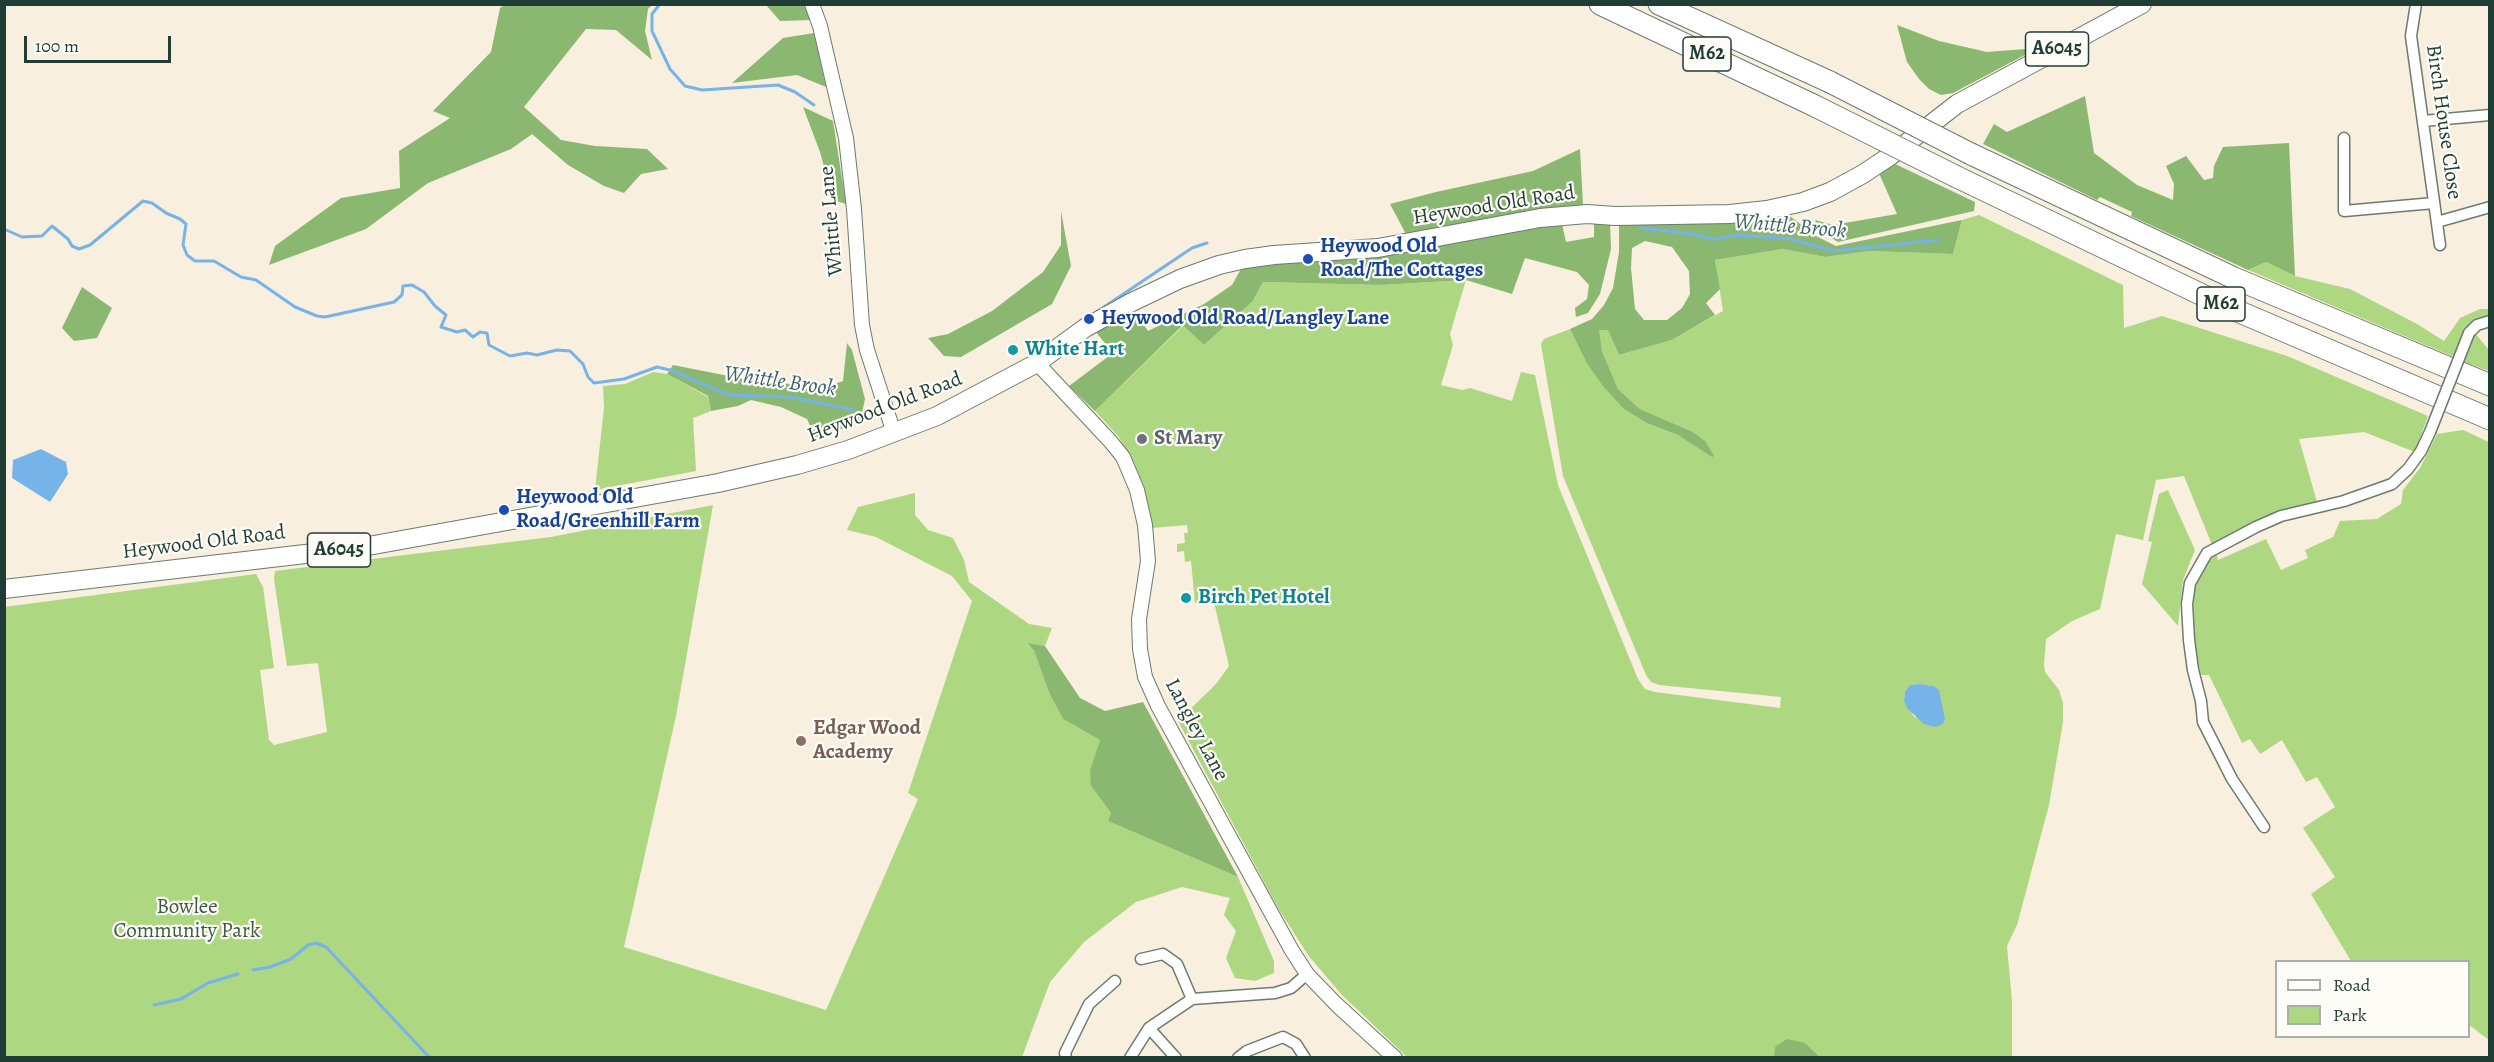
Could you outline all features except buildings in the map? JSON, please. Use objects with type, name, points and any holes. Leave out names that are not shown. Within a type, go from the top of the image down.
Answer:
[{"type":"highway","name":"M62","points":[[1594,4],[1625,15]]},
{"type":"highway","name":"M62","points":[[1599,4],[1813,105],[2221,304],[2490,418]]},
{"type":"highway","name":"M62","points":[[1659,4],[1830,82],[1971,154],[2234,278],[2490,385]]},
{"type":"main road","name":"Heywood Old Road","points":[[4,589],[357,548],[718,483],[797,465],[894,433],[954,408],[1037,363],[1085,328],[1130,303],[1180,279],[1245,259],[1378,248],[1540,219],[1587,214],[1615,216],[1730,214],[1767,210],[1803,202],[1830,192],[1863,174],[1949,110],[1973,95],[2142,4]]},
{"type":"street","name":"Whittle Lane","points":[[812,4],[820,26],[846,138],[854,209],[862,325],[867,350],[894,433]]},
{"type":"street","name":"Birch House Close","points":[[2416,4],[2411,36],[2440,245]]},
{"type":"street","points":[[2423,121],[2490,115]]},
{"type":"street","points":[[2344,138],[2344,211],[2434,202]]},
{"type":"street","points":[[2437,222],[2490,207]]},
{"type":"street","points":[[2264,828],[2232,779],[2203,722],[2189,640],[2187,604],[2190,583],[2207,553],[2256,527],[2281,516],[2344,501],[2392,484],[2408,469],[2421,451],[2469,333],[2476,325],[2490,321]]},
{"type":"street","name":"Langley Lane","points":[[1037,363],[1111,442],[1131,473],[1142,507],[1147,552],[1146,577],[1138,619],[1140,649],[1145,677],[1158,706],[1291,949],[1308,974],[1337,1005],[1395,1058]]},
{"type":"street","points":[[1141,959],[1163,954],[1177,964],[1192,999]]},
{"type":"street","points":[[1130,1058],[1149,1028],[1192,999],[1275,993],[1291,988],[1308,974]]},
{"type":"street","points":[[1066,1058],[1065,1053],[1089,1004],[1115,981]]},
{"type":"street","points":[[1149,1028],[1176,1058]]},
{"type":"street","points":[[1238,1058],[1246,1051],[1283,1037],[1296,1044],[1305,1058]]},
{"type":"green space","points":[[505,5],[652,5],[648,9],[645,31],[652,60],[616,30],[586,29],[524,107],[561,140],[595,146],[647,149],[668,169],[641,174],[624,193],[604,186],[568,165],[532,134],[511,149],[428,183],[366,229],[269,265],[275,246],[341,198],[400,188],[399,151],[450,118],[433,111],[491,52],[500,8]]},
{"type":"green space","points":[[766,5],[805,5],[812,20],[780,21]]},
{"type":"green space","points":[[1897,25],[1939,41],[1987,52],[2038,48],[1953,93],[1941,95],[1929,89],[1907,62]]},
{"type":"green space","points":[[814,33],[826,87],[797,75],[732,83],[783,38]]},
{"type":"green space","points":[[2085,96],[2094,153],[2137,185],[2173,200],[2174,184],[2166,166],[2186,156],[2204,180],[2213,178],[2214,166],[2223,147],[2289,143],[2295,276],[2266,262],[2248,270],[2131,216],[2132,212],[2100,197],[2097,200],[1983,144],[1994,124],[2007,132]]},
{"type":"green space","points":[[803,107],[833,121],[846,204],[833,200],[820,152]]},
{"type":"green space","points":[[1580,149],[1583,205],[1407,236],[1390,204],[1533,171]]},
{"type":"green space","points":[[1891,162],[1975,202],[1974,211],[1838,242],[1820,231],[1815,220],[1833,225],[1897,214],[1878,171]]},
{"type":"green space","points":[[1061,211],[1071,266],[1052,304],[961,357],[944,356],[928,338],[948,334],[992,311],[1043,272],[1061,245]]},
{"type":"green space","points":[[1786,213],[1816,236],[1836,246],[1962,220],[1953,254],[1870,251],[1825,257],[1783,249],[1715,260],[1720,289],[1706,303],[1715,315],[1672,340],[1619,355],[1608,330],[1599,330],[1602,351],[1618,389],[1640,409],[1691,431],[1705,441],[1714,456],[1712,457],[1678,435],[1649,424],[1624,409],[1603,386],[1586,362],[1570,329],[1592,319],[1604,305],[1613,288],[1619,252],[1619,221]],"holes":[[[1645,241],[1672,247],[1689,271],[1690,294],[1682,308],[1667,320],[1644,320],[1635,309],[1631,268],[1632,248]]]},
{"type":"green space","points":[[1979,215],[2123,285],[2124,328],[2162,316],[2287,356],[2428,416],[2415,452],[2364,432],[2299,439],[2317,502],[2282,512],[2212,545],[2184,476],[2156,480],[2143,540],[2116,534],[2100,609],[2072,621],[2046,639],[2045,672],[2059,690],[2063,703],[2063,722],[2049,805],[2017,925],[2007,946],[2012,1001],[2012,1057],[1820,1057],[1805,1043],[1775,1047],[1774,1057],[1408,1058],[1341,994],[1308,955],[1278,908],[1178,721],[1216,684],[1229,666],[1213,598],[1195,603],[1191,561],[1185,562],[1184,551],[1177,552],[1177,544],[1185,543],[1184,533],[1188,533],[1187,525],[1152,528],[1148,504],[1137,470],[1119,437],[1095,411],[1184,325],[1204,345],[1253,301],[1263,282],[1380,285],[1466,280],[1450,334],[1453,345],[1441,385],[1462,390],[1470,388],[1512,401],[1521,372],[1535,375],[1558,485],[1638,679],[1645,689],[1780,708],[1781,697],[1659,685],[1651,682],[1646,675],[1563,476],[1541,344],[1544,339],[1570,329],[1586,362],[1649,424],[1678,435],[1701,448],[1691,431],[1640,409],[1618,389],[1602,351],[1598,330],[1608,329],[1619,355],[1672,340],[1723,311],[1715,260],[1783,249],[1825,257],[1870,251],[1953,254],[1962,220]],"holes":[[[1910,685],[1934,686],[1938,690],[1915,718],[1904,700],[1905,691]]]},
{"type":"green space","points":[[1594,223],[1610,223],[1611,249],[1600,294],[1588,313],[1576,317],[1575,308],[1587,299],[1589,285],[1577,272],[1525,258],[1512,294],[1466,280],[1380,285],[1263,282],[1253,301],[1204,345],[1183,325],[1095,411],[1069,386],[1113,353],[1095,331],[1135,311],[1148,331],[1204,304],[1232,285],[1241,269],[1280,261],[1474,239],[1562,224],[1566,242],[1594,237]]},
{"type":"green space","points":[[2266,262],[2295,276],[2350,289],[2417,324],[2444,341],[2460,318],[2480,309],[2489,309],[2489,317],[2454,357],[2248,270]]},
{"type":"green space","points":[[82,287],[112,308],[97,338],[74,341],[62,328]]},
{"type":"green space","points":[[2475,333],[2489,350],[2489,371],[2461,361]]},
{"type":"green space","points":[[847,343],[852,350],[865,399],[860,422],[816,439],[807,419],[781,407],[751,400],[738,406],[711,411],[708,396],[667,374],[673,365],[754,381],[826,387],[843,381]]},
{"type":"green space","points":[[653,372],[667,374],[708,397],[711,411],[693,418],[696,471],[595,490],[604,408],[603,386],[625,384]]},
{"type":"green space","points":[[2463,430],[2489,442],[2489,1040],[2470,1026],[2470,960],[2350,960],[2311,894],[2335,877],[2303,828],[2335,807],[2317,777],[2306,782],[2282,740],[2260,754],[2250,739],[2242,743],[2209,675],[2198,675],[2193,624],[2194,589],[2205,566],[2216,553],[2218,560],[2266,539],[2281,570],[2308,558],[2305,550],[2333,537],[2340,521],[2377,519],[2401,504],[2403,490],[2420,468],[2437,434]]},
{"type":"green space","points":[[2168,490],[2195,550],[2183,580],[2178,626],[2142,584],[2152,542],[2148,541],[2159,494]]},
{"type":"green space","name":"Bowlee Community Park","points":[[915,493],[915,515],[928,530],[953,538],[964,560],[969,582],[1029,624],[1052,628],[1045,646],[1027,644],[1034,651],[1050,695],[1063,719],[1100,740],[1091,771],[1091,786],[1111,813],[1108,821],[1238,877],[1274,961],[1274,973],[1255,981],[1235,978],[1226,958],[1236,931],[1224,915],[1230,898],[1182,887],[1136,902],[1084,942],[1050,982],[1022,1057],[5,1057],[4,607],[256,574],[263,587],[274,668],[260,670],[269,740],[274,745],[327,732],[318,663],[287,666],[274,579],[275,571],[551,537],[713,505],[676,716],[624,947],[826,1010],[918,799],[908,793],[972,601],[952,576],[876,537],[847,530],[858,507]]},
{"type":"green space","points":[[1027,643],[1045,646],[1080,698],[1105,711],[1143,702],[1238,877],[1108,821],[1111,813],[1091,786],[1090,771],[1100,740],[1063,719],[1050,695],[1034,651]]},
{"type":"green space","points":[[1787,1039],[1805,1043],[1820,1057],[1774,1057],[1775,1047]]},
{"type":"water","points":[[41,449],[66,462],[68,474],[50,502],[12,478],[13,460]]},
{"type":"water","points":[[1910,685],[1934,686],[1939,690],[1945,720],[1941,725],[1934,727],[1924,724],[1907,708],[1904,700],[1905,691]]},
{"type":"waterway","points":[[660,4],[652,14],[652,31],[670,69],[685,86],[702,90],[778,85],[795,92],[814,105]]},
{"type":"waterway","name":"Whittle Brook","points":[[4,229],[22,237],[42,236],[52,226],[68,239],[72,246],[79,249],[90,245],[143,201],[152,203],[186,224],[183,245],[187,255],[195,261],[214,261],[241,277],[256,280],[295,307],[317,316],[325,317],[394,302],[402,295],[403,286],[412,285],[424,292],[446,315],[441,327],[457,332],[465,330],[473,337],[480,332],[487,333],[489,345],[510,356],[527,353],[537,355],[557,350],[570,351],[583,364],[588,377],[594,383],[624,379],[657,367],[670,370],[729,395],[791,397],[853,410]]},
{"type":"waterway","name":"Whittle Brook","points":[[1640,228],[1693,234],[1714,239],[1739,235],[1791,239],[1833,251],[1939,240]]},
{"type":"waterway","name":"Whittle Brook","points":[[1095,313],[1192,248],[1207,243]]},
{"type":"waterway","points":[[253,970],[270,967],[291,959],[308,945],[316,943],[326,947],[430,1058]]},
{"type":"waterway","points":[[154,1005],[181,999],[208,983],[238,974]]},
{"type":"place","name":"Heywood Old Road/The Cottages","points":[[1308,259]]},
{"type":"place","name":"Heywood Old Road/Langley Lane","points":[[1089,319]]},
{"type":"place","name":"White Hart","points":[[1013,350]]},
{"type":"place","name":"St Mary","points":[[1142,439]]},
{"type":"place","name":"Heywood Old Road/Greenhill Farm","points":[[504,510]]},
{"type":"place","name":"Birch Pet Hotel","points":[[1186,598]]},
{"type":"place","name":"Edgar Wood Academy","points":[[801,741]]}]
